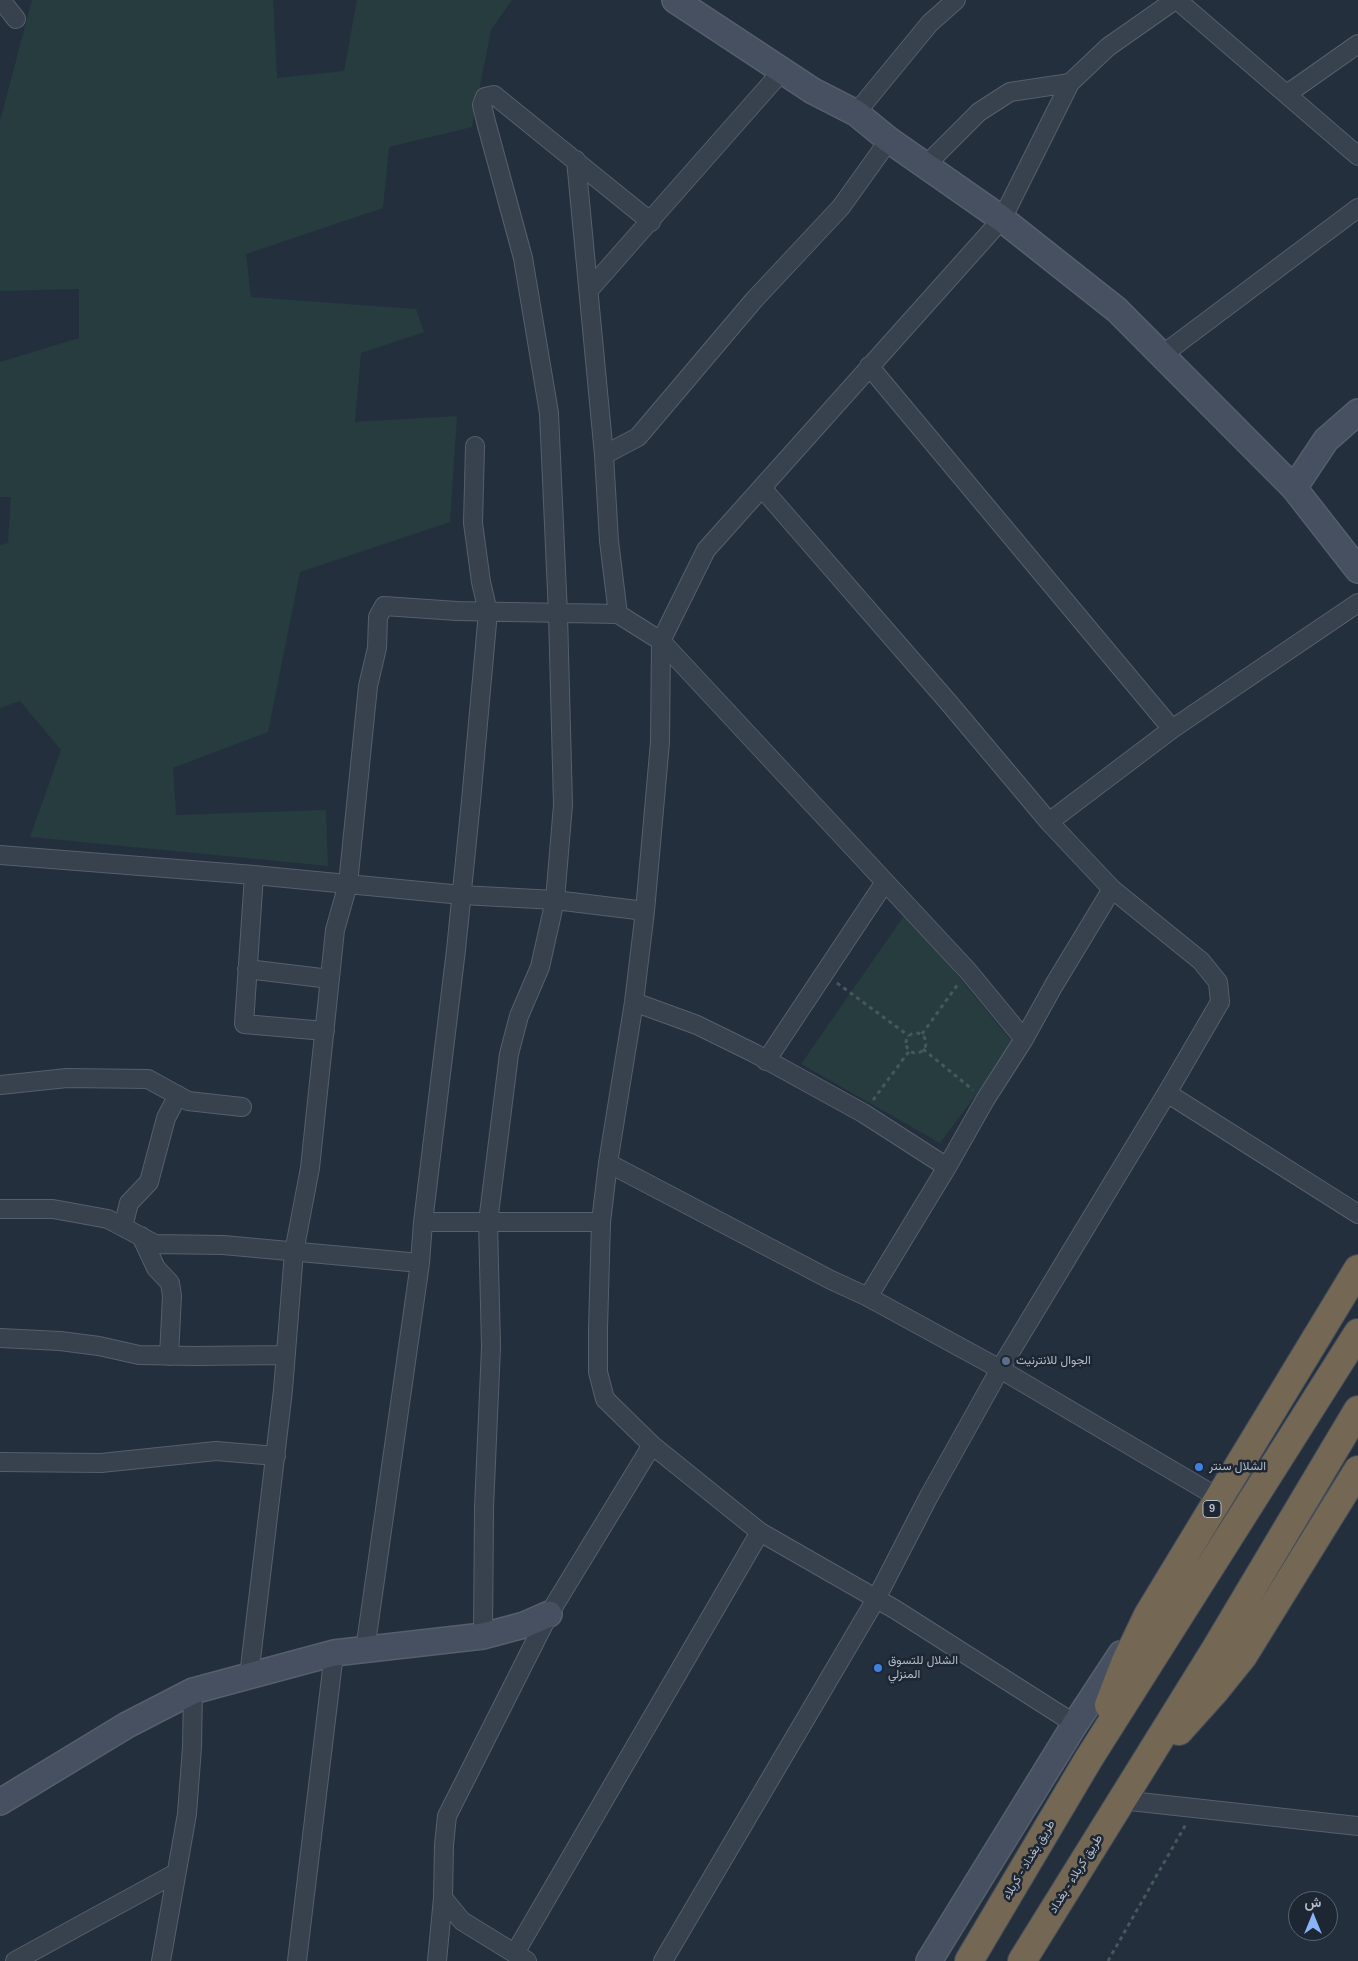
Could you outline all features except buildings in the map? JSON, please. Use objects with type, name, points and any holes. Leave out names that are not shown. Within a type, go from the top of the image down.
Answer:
[{"type":"highway","name":"9","points":[[1088,1760],[1126,1661],[1148,1615],[1358,1268]]},
{"type":"highway","name":"9","points":[[1088,1760],[1358,1333]]},
{"type":"highway","points":[[1126,1793],[1215,1650],[1358,1410]]},
{"type":"highway","points":[[1126,1793],[1244,1656],[1358,1470]]},
{"type":"highway","name":"طريق بغداد - كربلاء","points":[[969,1961],[1088,1760]]},
{"type":"highway","name":"طريق كربلاء - بغداد","points":[[1022,1961],[1126,1793]]},
{"type":"main road","points":[[675,0],[813,91],[856,113],[889,140],[1002,220],[1117,310],[1294,488],[1358,570]]},
{"type":"main road","points":[[1294,488],[1326,440],[1358,412]]},
{"type":"main road","points":[[0,1802],[126,1725],[193,1692],[334,1653],[483,1636],[550,1614]]},
{"type":"main road","points":[[929,1961],[1075,1724],[1148,1615]]},
{"type":"street","points":[[1,0],[16,20]]},
{"type":"street","points":[[856,113],[930,23],[956,0]]},
{"type":"street","points":[[1075,1724],[876,1598],[760,1532],[652,1446],[605,1399],[598,1372],[601,1222],[608,1163],[634,1002],[646,911],[660,742],[661,641],[706,550],[869,366],[1002,220],[1070,83],[1108,47],[1176,0],[1358,156]]},
{"type":"street","points":[[1287,94],[1358,44]]},
{"type":"street","points":[[589,290],[782,71]]},
{"type":"street","points":[[926,165],[979,112],[1010,92],[1070,83]]},
{"type":"street","points":[[483,1636],[484,1508],[491,1347],[488,1222],[509,1054],[519,1016],[540,967],[555,900],[563,804],[558,614],[549,413],[523,258],[486,122],[482,105],[485,98],[494,95],[650,222]]},
{"type":"street","points":[[604,455],[638,437],[754,300],[841,208],[889,140]]},
{"type":"street","points":[[576,160],[604,455],[609,541],[618,614]]},
{"type":"street","points":[[1162,355],[1358,208]]},
{"type":"street","points":[[869,366],[1172,729]]},
{"type":"street","points":[[365,1650],[420,1263],[423,1222],[462,895],[488,612],[481,582],[473,523],[475,446]]},
{"type":"street","points":[[663,1961],[876,1598],[928,1498],[1000,1369],[1220,1002],[1218,982],[1201,960],[1112,888],[1049,822],[949,702],[762,488]]},
{"type":"street","points":[[1049,822],[1172,729],[1358,602]]},
{"type":"street","points":[[249,1676],[276,1456],[294,1252],[310,1168],[335,930],[348,884],[368,686],[377,648],[378,617],[384,606],[488,612],[618,614],[661,641],[968,971],[1024,1039]]},
{"type":"street","points":[[0,856],[254,875],[462,895],[555,900],[646,911]]},
{"type":"street","points":[[254,875],[244,1024],[325,1031]]},
{"type":"street","points":[[766,1061],[885,882]]},
{"type":"street","points":[[868,1297],[947,1167],[985,1100],[1024,1039],[1112,888]]},
{"type":"street","points":[[248,969],[330,979]]},
{"type":"street","points":[[634,1002],[697,1024],[754,1053],[863,1113],[947,1167]]},
{"type":"street","points":[[0,1085],[67,1078],[148,1079],[188,1101],[242,1107]]},
{"type":"street","points":[[1167,1093],[1358,1214]]},
{"type":"street","points":[[123,1227],[129,1203],[150,1182],[166,1118],[178,1095]]},
{"type":"street","points":[[608,1163],[822,1276],[868,1297],[1000,1369],[1219,1498]]},
{"type":"street","points":[[0,1209],[52,1209],[108,1219],[155,1244],[223,1245],[420,1263]]},
{"type":"street","points":[[423,1222],[601,1222]]},
{"type":"street","points":[[141,1236],[156,1268],[170,1283],[172,1296],[169,1356]]},
{"type":"street","points":[[0,1338],[60,1341],[99,1346],[139,1355],[286,1355]]},
{"type":"street","points":[[437,1961],[443,1898],[444,1845],[448,1816],[550,1614],[652,1446]]},
{"type":"street","points":[[0,1462],[101,1463],[216,1451],[276,1456]]},
{"type":"street","points":[[443,1898],[462,1921],[521,1957],[760,1532]]},
{"type":"street","points":[[297,1961],[334,1653]]},
{"type":"street","points":[[161,1961],[187,1814],[192,1747],[193,1692]]},
{"type":"street","points":[[1126,1793],[1195,1808],[1358,1826]]},
{"type":"street","points":[[15,1961],[176,1873]]},
{"type":"path","points":[[922,1034],[968,971]]},
{"type":"path","points":[[824,974],[909,1036]]},
{"type":"path","points":[[915,1033],[922,1034],[926,1042],[924,1049],[918,1053],[910,1050],[906,1044],[909,1036],[915,1033]]},
{"type":"path","points":[[924,1049],[985,1100]]},
{"type":"path","points":[[863,1113],[910,1050]]},
{"type":"path","points":[[1108,1961],[1195,1808]]},
{"type":"green space","points":[[32,0],[273,0],[277,78],[344,71],[357,0],[512,0],[491,30],[472,127],[389,147],[383,208],[246,254],[251,297],[416,309],[424,332],[361,353],[355,422],[457,416],[450,522],[300,572],[268,732],[173,768],[176,815],[326,810],[328,866],[30,837],[61,750],[20,701],[0,708],[0,545],[8,543],[11,497],[0,497],[0,362],[79,338],[79,289],[0,291],[0,121]]},
{"type":"green space","points":[[906,913],[1014,1044],[940,1143],[801,1064]]},
{"type":"place","name":"الجوال للانترنيت","points":[[1006,1361]]},
{"type":"place","name":"الشلال سنتر","points":[[1199,1467]]},
{"type":"place","name":"الشلال للتسوق المنزلي","points":[[878,1668]]}]
